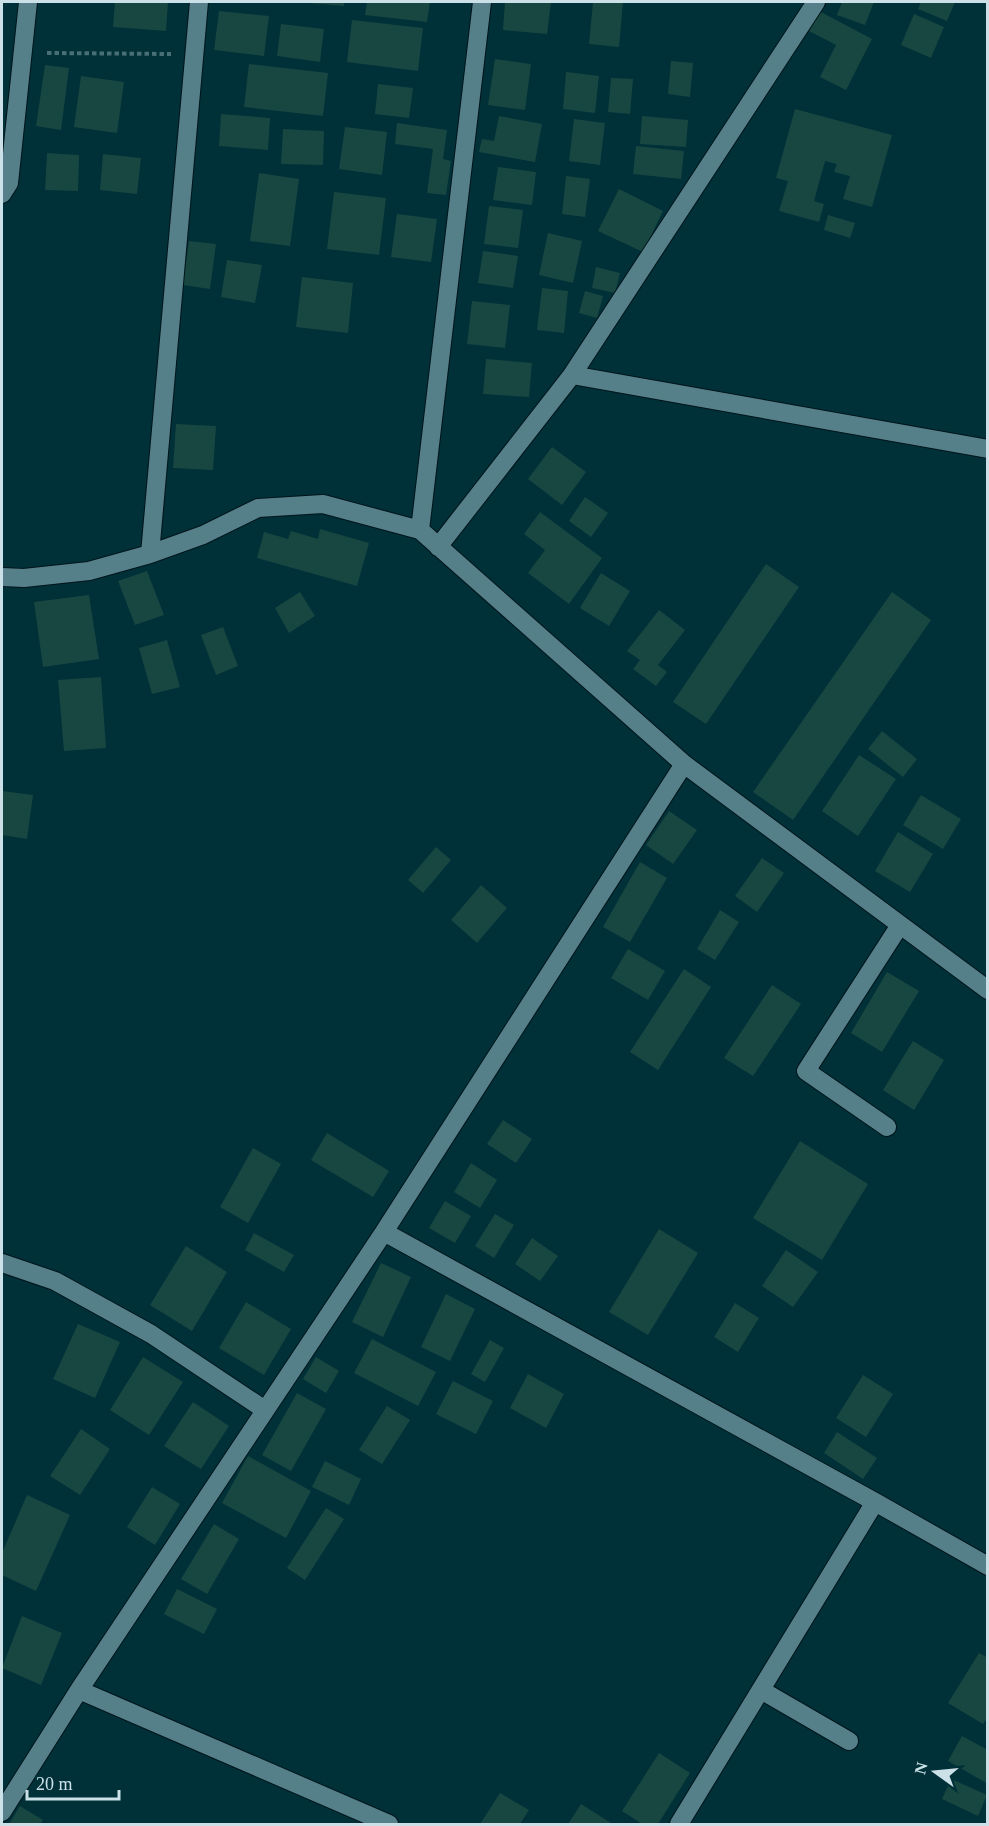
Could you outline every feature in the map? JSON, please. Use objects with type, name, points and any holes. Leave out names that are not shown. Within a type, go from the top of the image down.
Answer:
[{"type":"street","points":[[2,194],[9,183],[28,2]]},
{"type":"street","points":[[150,554],[199,2]]},
{"type":"street","points":[[420,530],[482,2]]},
{"type":"street","points":[[438,547],[572,375],[816,2]]},
{"type":"street","points":[[572,375],[987,449]]},
{"type":"street","points":[[2,577],[24,578],[89,571],[150,554],[203,535],[258,508],[323,504],[420,530],[684,764],[987,990]]},
{"type":"street","points":[[2,1812],[79,1690],[384,1233],[684,764]]},
{"type":"street","points":[[887,1127],[806,1071],[900,925]]},
{"type":"street","points":[[384,1233],[875,1502],[987,1566]]},
{"type":"street","points":[[2,1263],[56,1281],[142,1329],[265,1410]]},
{"type":"street","points":[[679,1824],[875,1502]]},
{"type":"street","points":[[79,1690],[389,1824]]},
{"type":"street","points":[[761,1690],[849,1741]]},
{"type":"path","points":[[22,53],[195,54]]},
{"type":"building","points":[[115,2],[168,2],[166,31],[113,27]]},
{"type":"building","points":[[344,2],[344,6],[309,3]]},
{"type":"building","points":[[367,2],[430,2],[427,22],[365,15]]},
{"type":"building","points":[[505,2],[551,2],[547,34],[503,30]]},
{"type":"building","points":[[593,2],[623,2],[619,47],[589,44]]},
{"type":"building","points":[[842,2],[874,2],[865,25],[837,15]]},
{"type":"building","points":[[921,2],[955,2],[947,21],[918,9]]},
{"type":"building","points":[[219,11],[269,16],[264,56],[214,50]]},
{"type":"building","points":[[819,11],[872,39],[846,90],[820,77],[836,45],[809,31]]},
{"type":"building","points":[[914,14],[944,27],[931,58],[901,45]]},
{"type":"building","points":[[352,20],[423,28],[418,71],[347,62]]},
{"type":"building","points":[[281,24],[324,29],[320,62],[277,56]]},
{"type":"building","points":[[495,59],[531,64],[525,110],[488,105]]},
{"type":"building","points":[[671,61],[693,63],[690,97],[668,94]]},
{"type":"building","points":[[249,64],[328,73],[323,116],[244,107]]},
{"type":"building","points":[[45,65],[69,68],[61,130],[36,126]]},
{"type":"building","points":[[566,72],[599,76],[595,113],[563,109]]},
{"type":"building","points":[[81,76],[124,82],[117,133],[74,127]]},
{"type":"building","points":[[611,78],[633,79],[630,114],[608,112]]},
{"type":"building","points":[[378,84],[413,88],[409,118],[375,114]]},
{"type":"building","points":[[795,109],[892,135],[872,207],[843,199],[850,176],[834,172],[837,164],[825,161],[814,201],[824,204],[819,222],[779,211],[788,181],[776,178]]},
{"type":"building","points":[[221,114],[270,118],[268,150],[219,146]]},
{"type":"building","points":[[499,116],[542,124],[535,162],[479,152],[482,139],[494,141]]},
{"type":"building","points":[[642,116],[688,120],[686,147],[640,144]]},
{"type":"building","points":[[574,119],[605,123],[600,165],[569,161]]},
{"type":"building","points":[[397,123],[447,130],[443,159],[451,161],[446,195],[427,193],[433,149],[395,144]]},
{"type":"building","points":[[345,127],[387,132],[382,175],[339,169]]},
{"type":"building","points":[[283,129],[324,131],[323,165],[281,164]]},
{"type":"building","points":[[636,146],[684,151],[681,179],[633,174]]},
{"type":"building","points":[[47,153],[79,155],[78,191],[45,190]]},
{"type":"building","points":[[103,154],[141,158],[137,194],[100,190]]},
{"type":"building","points":[[498,167],[536,172],[532,205],[493,200]]},
{"type":"building","points":[[259,173],[299,179],[290,246],[250,241]]},
{"type":"building","points":[[566,176],[590,179],[585,217],[562,214]]},
{"type":"building","points":[[619,189],[663,211],[643,252],[598,231]]},
{"type":"building","points":[[334,192],[386,198],[379,255],[327,249]]},
{"type":"building","points":[[489,206],[523,210],[518,248],[484,244]]},
{"type":"building","points":[[397,214],[437,219],[431,262],[391,257]]},
{"type":"building","points":[[828,215],[855,223],[850,238],[824,230]]},
{"type":"building","points":[[548,233],[582,241],[573,283],[539,275]]},
{"type":"building","points":[[189,241],[216,244],[210,289],[183,285]]},
{"type":"building","points":[[483,251],[518,256],[513,288],[478,283]]},
{"type":"building","points":[[227,260],[262,265],[255,303],[221,297]]},
{"type":"building","points":[[596,267],[620,273],[615,293],[592,288]]},
{"type":"building","points":[[302,277],[353,283],[348,333],[296,327]]},
{"type":"building","points":[[542,288],[568,291],[564,333],[537,330]]},
{"type":"building","points":[[585,291],[603,296],[597,318],[579,313]]},
{"type":"building","points":[[472,301],[510,305],[505,348],[467,344]]},
{"type":"building","points":[[486,359],[532,363],[529,397],[483,394]]},
{"type":"building","points":[[176,424],[216,426],[213,470],[173,468]]},
{"type":"building","points":[[552,447],[586,472],[562,505],[528,479]]},
{"type":"building","points":[[585,497],[608,513],[591,537],[569,521]]},
{"type":"building","points":[[540,512],[602,558],[569,604],[528,573],[545,550],[524,534]]},
{"type":"building","points":[[320,529],[369,543],[357,586],[257,558],[264,532],[288,539],[291,531],[318,539]]},
{"type":"building","points":[[766,564],[799,587],[706,724],[673,702]]},
{"type":"building","points":[[147,571],[164,615],[135,625],[118,581]]},
{"type":"building","points":[[601,573],[630,591],[609,626],[580,608]]},
{"type":"building","points":[[300,592],[315,616],[289,633],[275,608]]},
{"type":"building","points":[[892,592],[931,620],[793,820],[753,792]]},
{"type":"building","points":[[89,595],[99,659],[43,667],[34,602]]},
{"type":"building","points":[[659,610],[685,630],[658,665],[667,672],[656,686],[633,669],[640,660],[627,651]]},
{"type":"building","points":[[223,627],[238,666],[216,675],[201,635]]},
{"type":"building","points":[[167,640],[180,687],[152,694],[139,648]]},
{"type":"building","points":[[101,677],[106,748],[64,751],[58,680]]},
{"type":"building","points":[[882,731],[917,759],[903,777],[868,749]]},
{"type":"building","points":[[859,755],[896,779],[858,836],[822,811]]},
{"type":"building","points":[[2,791],[33,795],[27,839],[2,835]]},
{"type":"building","points":[[921,795],[961,819],[943,849],[903,825]]},
{"type":"building","points":[[669,811],[697,830],[673,864],[646,845]]},
{"type":"building","points":[[898,832],[933,854],[910,892],[875,871]]},
{"type":"building","points":[[436,847],[451,860],[423,893],[408,880]]},
{"type":"building","points":[[762,858],[784,873],[757,912],[735,896]]},
{"type":"building","points":[[640,862],[667,878],[630,942],[603,927]]},
{"type":"building","points":[[481,885],[507,908],[477,943],[451,920]]},
{"type":"building","points":[[720,910],[739,922],[715,960],[697,949]]},
{"type":"building","points":[[628,949],[665,971],[648,1000],[611,978]]},
{"type":"building","points":[[684,969],[711,987],[658,1070],[630,1052]]},
{"type":"building","points":[[887,972],[919,991],[882,1052],[851,1033]]},
{"type":"building","points":[[772,985],[801,1004],[753,1076],[724,1058]]},
{"type":"building","points":[[913,1041],[944,1060],[914,1110],[883,1090]]},
{"type":"building","points":[[503,1120],[532,1139],[516,1163],[487,1144]]},
{"type":"building","points":[[327,1133],[389,1171],[373,1197],[311,1160]]},
{"type":"building","points":[[800,1141],[868,1184],[822,1260],[753,1218]]},
{"type":"building","points":[[253,1148],[281,1164],[248,1223],[220,1207]]},
{"type":"building","points":[[471,1163],[497,1180],[480,1208],[454,1192]]},
{"type":"building","points":[[445,1201],[471,1216],[455,1243],[429,1228]]},
{"type":"building","points":[[495,1214],[514,1225],[494,1258],[475,1246]]},
{"type":"building","points":[[659,1229],[698,1253],[648,1335],[609,1312]]},
{"type":"building","points":[[254,1233],[294,1255],[284,1272],[245,1250]]},
{"type":"building","points":[[532,1238],[558,1256],[540,1281],[515,1264]]},
{"type":"building","points":[[186,1246],[227,1272],[192,1331],[150,1305]]},
{"type":"building","points":[[786,1250],[818,1272],[793,1307],[762,1286]]},
{"type":"building","points":[[381,1263],[411,1277],[383,1337],[352,1322]]},
{"type":"building","points":[[446,1294],[475,1309],[450,1361],[421,1347]]},
{"type":"building","points":[[246,1302],[291,1329],[264,1375],[219,1348]]},
{"type":"building","points":[[735,1303],[759,1318],[738,1352],[714,1337]]},
{"type":"building","points":[[78,1324],[120,1342],[95,1398],[53,1379]]},
{"type":"building","points":[[372,1339],[436,1372],[418,1406],[354,1373]]},
{"type":"building","points":[[490,1340],[504,1348],[485,1382],[471,1374]]},
{"type":"building","points":[[143,1357],[183,1382],[149,1435],[110,1410]]},
{"type":"building","points":[[316,1357],[339,1371],[326,1393],[303,1379]]},
{"type":"building","points":[[528,1374],[564,1394],[546,1428],[510,1408]]},
{"type":"building","points":[[863,1375],[893,1394],[866,1437],[836,1418]]},
{"type":"building","points":[[453,1381],[493,1401],[476,1434],[436,1414]]},
{"type":"building","points":[[297,1393],[326,1409],[291,1471],[262,1455]]},
{"type":"building","points":[[193,1402],[229,1426],[201,1469],[164,1446]]},
{"type":"building","points":[[387,1406],[410,1420],[382,1464],[359,1450]]},
{"type":"building","points":[[81,1429],[110,1449],[80,1495],[50,1476]]},
{"type":"building","points":[[837,1432],[877,1458],[863,1479],[824,1453]]},
{"type":"building","points":[[248,1456],[311,1491],[286,1538],[222,1503]]},
{"type":"building","points":[[325,1461],[361,1479],[349,1505],[312,1487]]},
{"type":"building","points":[[152,1487],[180,1504],[155,1545],[127,1527]]},
{"type":"building","points":[[27,1495],[70,1515],[36,1591],[2,1575],[2,1553]]},
{"type":"building","points":[[326,1508],[344,1519],[305,1580],[287,1568]]},
{"type":"building","points":[[214,1524],[239,1539],[207,1594],[181,1579]]},
{"type":"building","points":[[177,1589],[217,1609],[204,1634],[164,1614]]},
{"type":"building","points":[[22,1616],[62,1633],[41,1685],[2,1668]]},
{"type":"building","points":[[979,1653],[988,1658],[988,1717],[983,1724],[948,1703]]},
{"type":"building","points":[[962,1736],[988,1750],[988,1784],[948,1761]]},
{"type":"building","points":[[659,1753],[690,1773],[658,1824],[642,1824],[622,1811]]},
{"type":"building","points":[[951,1779],[987,1795],[978,1816],[942,1799]]},
{"type":"building","points":[[500,1793],[529,1810],[520,1824],[480,1824]]},
{"type":"building","points":[[581,1804],[611,1823],[568,1824]]},
{"type":"building","points":[[20,1806],[43,1820],[40,1824],[9,1824]]}]
